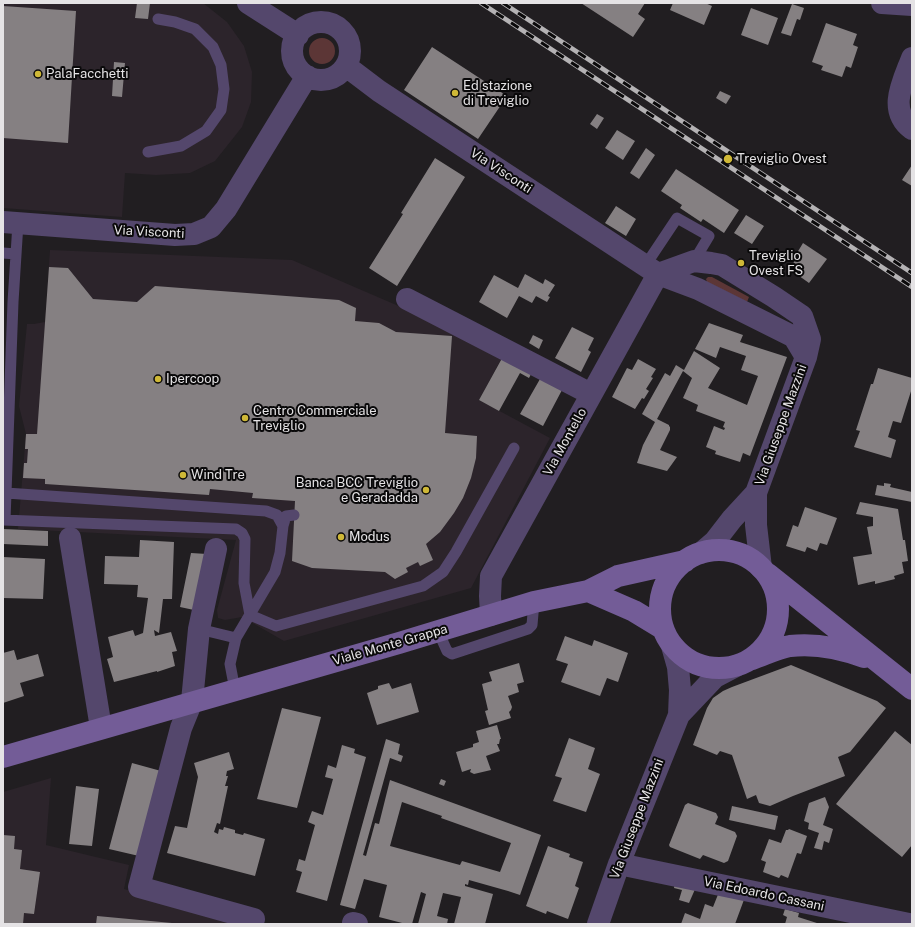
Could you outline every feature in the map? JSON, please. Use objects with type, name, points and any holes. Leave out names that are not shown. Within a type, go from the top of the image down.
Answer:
[{"type":"main road","points":[[667,637],[659,610],[662,591],[670,576],[693,557],[715,550],[731,551],[748,558],[912,689]]},
{"type":"main road","name":"Viale Monte Grappa","points":[[3,757],[534,602],[588,591],[618,576],[693,557]]},
{"type":"main road","points":[[744,662],[764,648],[773,633],[778,615],[776,596],[771,581],[762,570]]},
{"type":"main road","points":[[588,591],[634,611],[667,637],[683,657],[699,665],[719,669],[790,646],[819,645],[844,650],[878,662]]},
{"type":"street","points":[[248,3],[298,34]]},
{"type":"street","points":[[882,3],[912,6]]},
{"type":"street","points":[[326,23],[339,29],[344,34],[349,46],[349,58],[346,66],[338,74],[328,79],[316,80],[307,76],[298,68],[293,58],[293,47],[298,34],[304,28],[314,24],[326,23]]},
{"type":"street","points":[[906,123],[898,98],[912,58]]},
{"type":"street","name":"Via Visconti","points":[[346,66],[379,91],[652,270],[698,289],[794,337],[806,357]]},
{"type":"street","name":"Via Visconti","points":[[10,223],[175,235],[194,234],[211,227],[226,209],[307,76]]},
{"type":"street","points":[[652,270],[702,262],[696,278],[698,289]]},
{"type":"street","name":"Via Giuseppe Mazzini","points":[[702,262],[722,266],[774,297],[802,316],[810,339],[806,357],[756,493],[756,525],[762,570]]},
{"type":"street","name":"Via Montello","points":[[492,615],[490,596],[491,576],[591,394],[652,270]]},
{"type":"street","points":[[407,299],[591,394]]},
{"type":"street","name":"Via Giuseppe Mazzini","points":[[693,557],[715,541],[732,519],[756,493]]},
{"type":"street","points":[[70,538],[101,728]]},
{"type":"street","points":[[216,549],[199,628],[192,701],[181,728],[139,886],[254,919]]},
{"type":"street","name":"Via Giuseppe Mazzini","points":[[598,924],[619,864],[679,715],[680,690],[678,667],[667,637]]},
{"type":"street","name":"Via Giuseppe Mazzini","points":[[679,715],[715,677],[744,662]]},
{"type":"street","name":"Via Edoardo Cassani","points":[[619,864],[909,924]]},
{"type":"lane","points":[[148,152],[181,146],[206,131],[221,110],[224,89],[221,65],[212,47],[195,29],[175,22],[158,19]]},
{"type":"lane","points":[[652,270],[677,218],[709,236],[702,262]]},
{"type":"lane","points":[[10,223],[16,254],[4,520],[236,528],[242,533],[245,539],[244,583],[250,615]]},
{"type":"lane","points":[[3,253],[16,254]]},
{"type":"lane","points":[[250,615],[276,626],[423,586],[443,572],[456,552],[514,448]]},
{"type":"lane","points":[[6,493],[266,511],[277,515],[283,526]]},
{"type":"lane","points":[[234,690],[230,664],[236,638],[275,572],[280,553],[283,526],[286,516],[294,515]]},
{"type":"lane","points":[[438,631],[447,651],[452,654],[528,629],[532,625],[534,602]]},
{"type":"lane","points":[[199,628],[236,638]]},
{"type":"shaded area","points":[[3,3],[203,3],[227,22],[244,46],[252,72],[251,102],[242,127],[215,161],[190,173],[156,175],[125,173],[122,217],[3,208]]},
{"type":"shaded area","points":[[322,38],[331,42],[335,51],[331,60],[322,64],[313,60],[309,51],[313,42]]},
{"type":"shaded area","points":[[50,250],[292,260],[505,352],[479,400],[550,438],[471,588],[284,641],[242,617],[225,620],[218,618],[217,610],[236,540],[18,529],[26,434],[19,406],[27,324],[45,322]]},
{"type":"shaded area","points":[[708,277],[712,277],[749,297],[747,302],[707,282],[706,279]]},
{"type":"shaded area","points":[[51,778],[46,845],[129,865],[124,889],[246,922],[246,924],[3,924],[3,792]]},
{"type":"building","points":[[137,3],[150,3],[148,19],[135,18]]},
{"type":"building","points":[[581,3],[645,3],[638,14],[645,19],[633,37]]},
{"type":"building","points":[[673,3],[705,3],[712,6],[704,25],[670,10]]},
{"type":"building","points":[[792,4],[804,8],[800,20],[797,19],[791,36],[781,33]]},
{"type":"building","name":"PalaFacchetti","points":[[3,6],[76,11],[68,143],[3,138]]},
{"type":"building","points":[[751,8],[778,18],[768,45],[741,35]]},
{"type":"building","points":[[826,23],[857,34],[853,45],[858,47],[851,68],[846,66],[842,77],[821,70],[823,66],[812,62]]},
{"type":"building","name":"Ed stazione di Treviglio","points":[[432,47],[507,96],[478,139],[404,90]]},
{"type":"building","points":[[114,62],[125,63],[122,97],[112,96]]},
{"type":"building","points":[[720,91],[731,96],[726,104],[716,98]]},
{"type":"building","points":[[597,114],[604,118],[597,129],[590,124]]},
{"type":"building","points":[[617,130],[635,141],[623,160],[605,148]]},
{"type":"building","points":[[646,148],[655,155],[639,179],[630,173]]},
{"type":"building","points":[[435,158],[465,177],[397,286],[369,268],[403,214],[401,213]]},
{"type":"building","points":[[912,165],[912,186],[902,180]]},
{"type":"building","points":[[676,169],[739,210],[724,233],[703,219],[701,222],[680,208],[682,205],[661,191]]},
{"type":"building","points":[[616,206],[636,219],[626,236],[605,223]]},
{"type":"building","points":[[746,215],[764,226],[752,244],[734,233]]},
{"type":"building","points":[[803,243],[827,259],[809,283],[795,273],[798,269],[792,265],[796,259],[794,258]]},
{"type":"building","points":[[49,267],[68,268],[93,299],[137,302],[155,286],[339,300],[356,308],[355,321],[379,323],[396,332],[452,336],[445,433],[477,436],[476,458],[471,478],[463,498],[440,532],[426,544],[433,560],[420,566],[418,562],[406,568],[408,572],[395,579],[385,572],[312,568],[292,561],[295,501],[252,498],[253,493],[210,489],[209,495],[45,484],[45,479],[23,478],[24,463],[27,463],[28,449],[25,449],[26,434],[37,434]]},
{"type":"building","points":[[525,274],[543,284],[545,279],[555,285],[548,296],[550,297],[547,302],[536,296],[532,303],[519,296],[507,318],[479,302],[494,275],[518,288]]},
{"type":"building","points":[[709,323],[743,335],[740,342],[787,357],[750,456],[743,453],[740,462],[715,454],[716,451],[706,447],[714,426],[724,430],[725,428],[723,427],[725,422],[696,411],[698,405],[683,398],[692,378],[683,371],[657,419],[670,427],[660,450],[677,457],[667,471],[637,463],[643,445],[655,422],[642,414],[665,373],[670,376],[676,365],[684,370],[694,351],[720,368],[708,388],[747,405],[758,376],[741,370],[746,356],[720,347],[716,358],[695,349]]},
{"type":"building","points":[[572,327],[594,338],[588,350],[591,352],[581,372],[555,358]]},
{"type":"building","points":[[533,335],[543,340],[539,349],[529,343]]},
{"type":"building","points":[[506,351],[535,366],[529,378],[520,373],[499,411],[479,400]]},
{"type":"building","points":[[638,359],[656,369],[651,377],[653,378],[646,389],[649,391],[644,399],[642,398],[635,409],[612,397],[627,368],[632,370]]},
{"type":"building","points":[[878,368],[912,378],[912,388],[901,423],[893,421],[888,437],[896,440],[891,458],[854,447],[860,431],[856,430],[871,384],[873,384]]},
{"type":"building","points":[[540,379],[562,390],[543,426],[520,414]]},
{"type":"building","points":[[884,483],[891,484],[890,487],[912,492],[912,502],[875,495],[877,485],[884,486]]},
{"type":"building","points":[[860,502],[898,509],[908,561],[902,562],[904,573],[894,576],[895,579],[875,584],[875,581],[858,585],[853,557],[872,554],[867,527],[873,526],[873,517],[856,514]]},
{"type":"building","points":[[805,507],[837,518],[827,545],[820,543],[817,551],[807,547],[805,552],[786,546],[793,525],[798,527]]},
{"type":"building","points":[[3,529],[48,531],[48,546],[3,544]]},
{"type":"building","points":[[140,540],[174,542],[172,599],[163,599],[159,633],[154,630],[155,636],[171,632],[177,651],[172,652],[175,666],[157,672],[114,682],[107,659],[113,657],[108,637],[133,630],[135,636],[143,633],[148,598],[137,597],[138,585],[104,584],[105,556],[139,557]]},
{"type":"building","points":[[191,553],[207,554],[194,610],[180,607]]},
{"type":"building","points":[[3,557],[45,559],[43,599],[3,598]]},
{"type":"building","points":[[565,636],[592,646],[594,640],[628,653],[618,682],[607,678],[600,696],[561,682],[568,664],[556,660]]},
{"type":"building","points":[[14,650],[17,660],[38,654],[44,676],[20,683],[24,696],[3,703],[3,653]]},
{"type":"building","points":[[519,663],[524,682],[517,684],[519,692],[508,696],[512,707],[509,712],[511,718],[489,725],[485,711],[488,710],[482,684],[492,681],[489,672]]},
{"type":"building","points":[[791,665],[877,701],[886,708],[850,752],[838,757],[845,776],[770,806],[759,803],[756,795],[747,799],[732,755],[720,751],[717,755],[693,745],[707,708],[713,698],[732,687]]},
{"type":"building","points":[[389,683],[392,689],[411,683],[419,712],[377,725],[367,693],[378,689],[378,686]]},
{"type":"building","points":[[282,708],[321,717],[297,808],[257,799]]},
{"type":"building","points":[[497,725],[501,739],[499,744],[497,744],[500,751],[486,756],[491,770],[474,774],[470,772],[471,769],[462,772],[456,752],[473,747],[473,744],[479,742],[476,731]]},
{"type":"building","points":[[895,731],[912,745],[912,845],[902,857],[836,804]]},
{"type":"building","points":[[569,738],[595,748],[588,769],[600,774],[586,812],[553,801],[562,778],[555,776]]},
{"type":"building","points":[[386,739],[400,744],[398,754],[403,756],[401,762],[390,758],[363,855],[366,856],[375,823],[379,824],[390,780],[541,835],[520,895],[469,880],[468,885],[465,884],[465,886],[493,894],[485,924],[454,924],[461,897],[443,893],[437,916],[448,919],[447,924],[418,924],[426,894],[421,892],[412,924],[406,924],[379,917],[387,885],[364,879],[355,909],[340,905]],"holes":[[[402,802],[442,816],[441,818],[511,843],[500,872],[462,861],[460,865],[390,846]]]},
{"type":"building","points":[[342,745],[355,749],[354,753],[366,757],[327,901],[296,892],[302,872],[296,870],[299,859],[305,861],[315,825],[308,822],[312,811],[323,815],[333,779],[325,777],[328,765],[336,768]]},
{"type":"building","points":[[229,752],[234,769],[227,771],[226,776],[228,776],[225,786],[228,786],[220,824],[217,823],[214,832],[218,834],[219,829],[223,830],[224,827],[235,830],[235,833],[243,835],[244,833],[265,839],[255,876],[167,853],[175,826],[187,828],[198,777],[194,763]]},
{"type":"building","points":[[132,763],[161,771],[139,856],[109,849]]},
{"type":"building","points":[[441,779],[446,781],[444,786],[439,784]]},
{"type":"building","points":[[76,786],[99,789],[92,846],[69,844]]},
{"type":"building","points":[[825,797],[829,807],[823,825],[833,829],[829,843],[824,841],[822,850],[814,848],[819,833],[808,829],[809,823],[804,821],[809,803]]},
{"type":"building","points":[[688,803],[716,813],[718,817],[715,824],[735,832],[737,836],[728,861],[724,863],[703,855],[700,859],[670,847],[669,845],[685,805]]},
{"type":"building","points":[[732,806],[778,816],[775,830],[729,820]]},
{"type":"building","points":[[789,829],[807,836],[801,854],[797,853],[788,878],[781,875],[779,878],[763,872],[766,862],[761,860],[769,839],[781,843],[786,830]]},
{"type":"building","points":[[3,835],[15,836],[14,849],[22,850],[20,869],[40,872],[34,914],[24,913],[23,924],[3,924]]},
{"type":"building","points":[[548,846],[570,854],[569,857],[583,862],[575,886],[579,888],[568,919],[547,911],[546,914],[526,906]]},
{"type":"building","points":[[675,883],[696,887],[689,903],[679,900],[682,890],[674,888]]},
{"type":"building","points":[[719,892],[745,897],[735,924],[681,924],[685,913],[700,919],[705,904],[713,907]]},
{"type":"building","points":[[785,909],[799,913],[798,917],[820,924],[785,924],[787,917],[783,915]]},
{"type":"building","points":[[97,916],[172,923],[172,924],[96,924]]},
{"type":"railway","points":[[481,3],[912,287]]},
{"type":"railway","points":[[503,3],[912,273]]},
{"type":"place","name":"PalaFacchetti","points":[[38,74]]},
{"type":"place","name":"Ed stazione di Treviglio","points":[[455,93]]},
{"type":"place","name":"Treviglio Ovest","points":[[728,159]]},
{"type":"place","name":"Treviglio Ovest FS","points":[[741,263]]},
{"type":"place","name":"Ipercoop","points":[[158,379]]},
{"type":"place","name":"Centro Commerciale Treviglio","points":[[245,418]]},
{"type":"place","name":"Wind Tre","points":[[183,475]]},
{"type":"place","name":"Banca BCC Treviglio e Geradadda","points":[[426,490]]},
{"type":"place","name":"Modus","points":[[341,537]]}]
